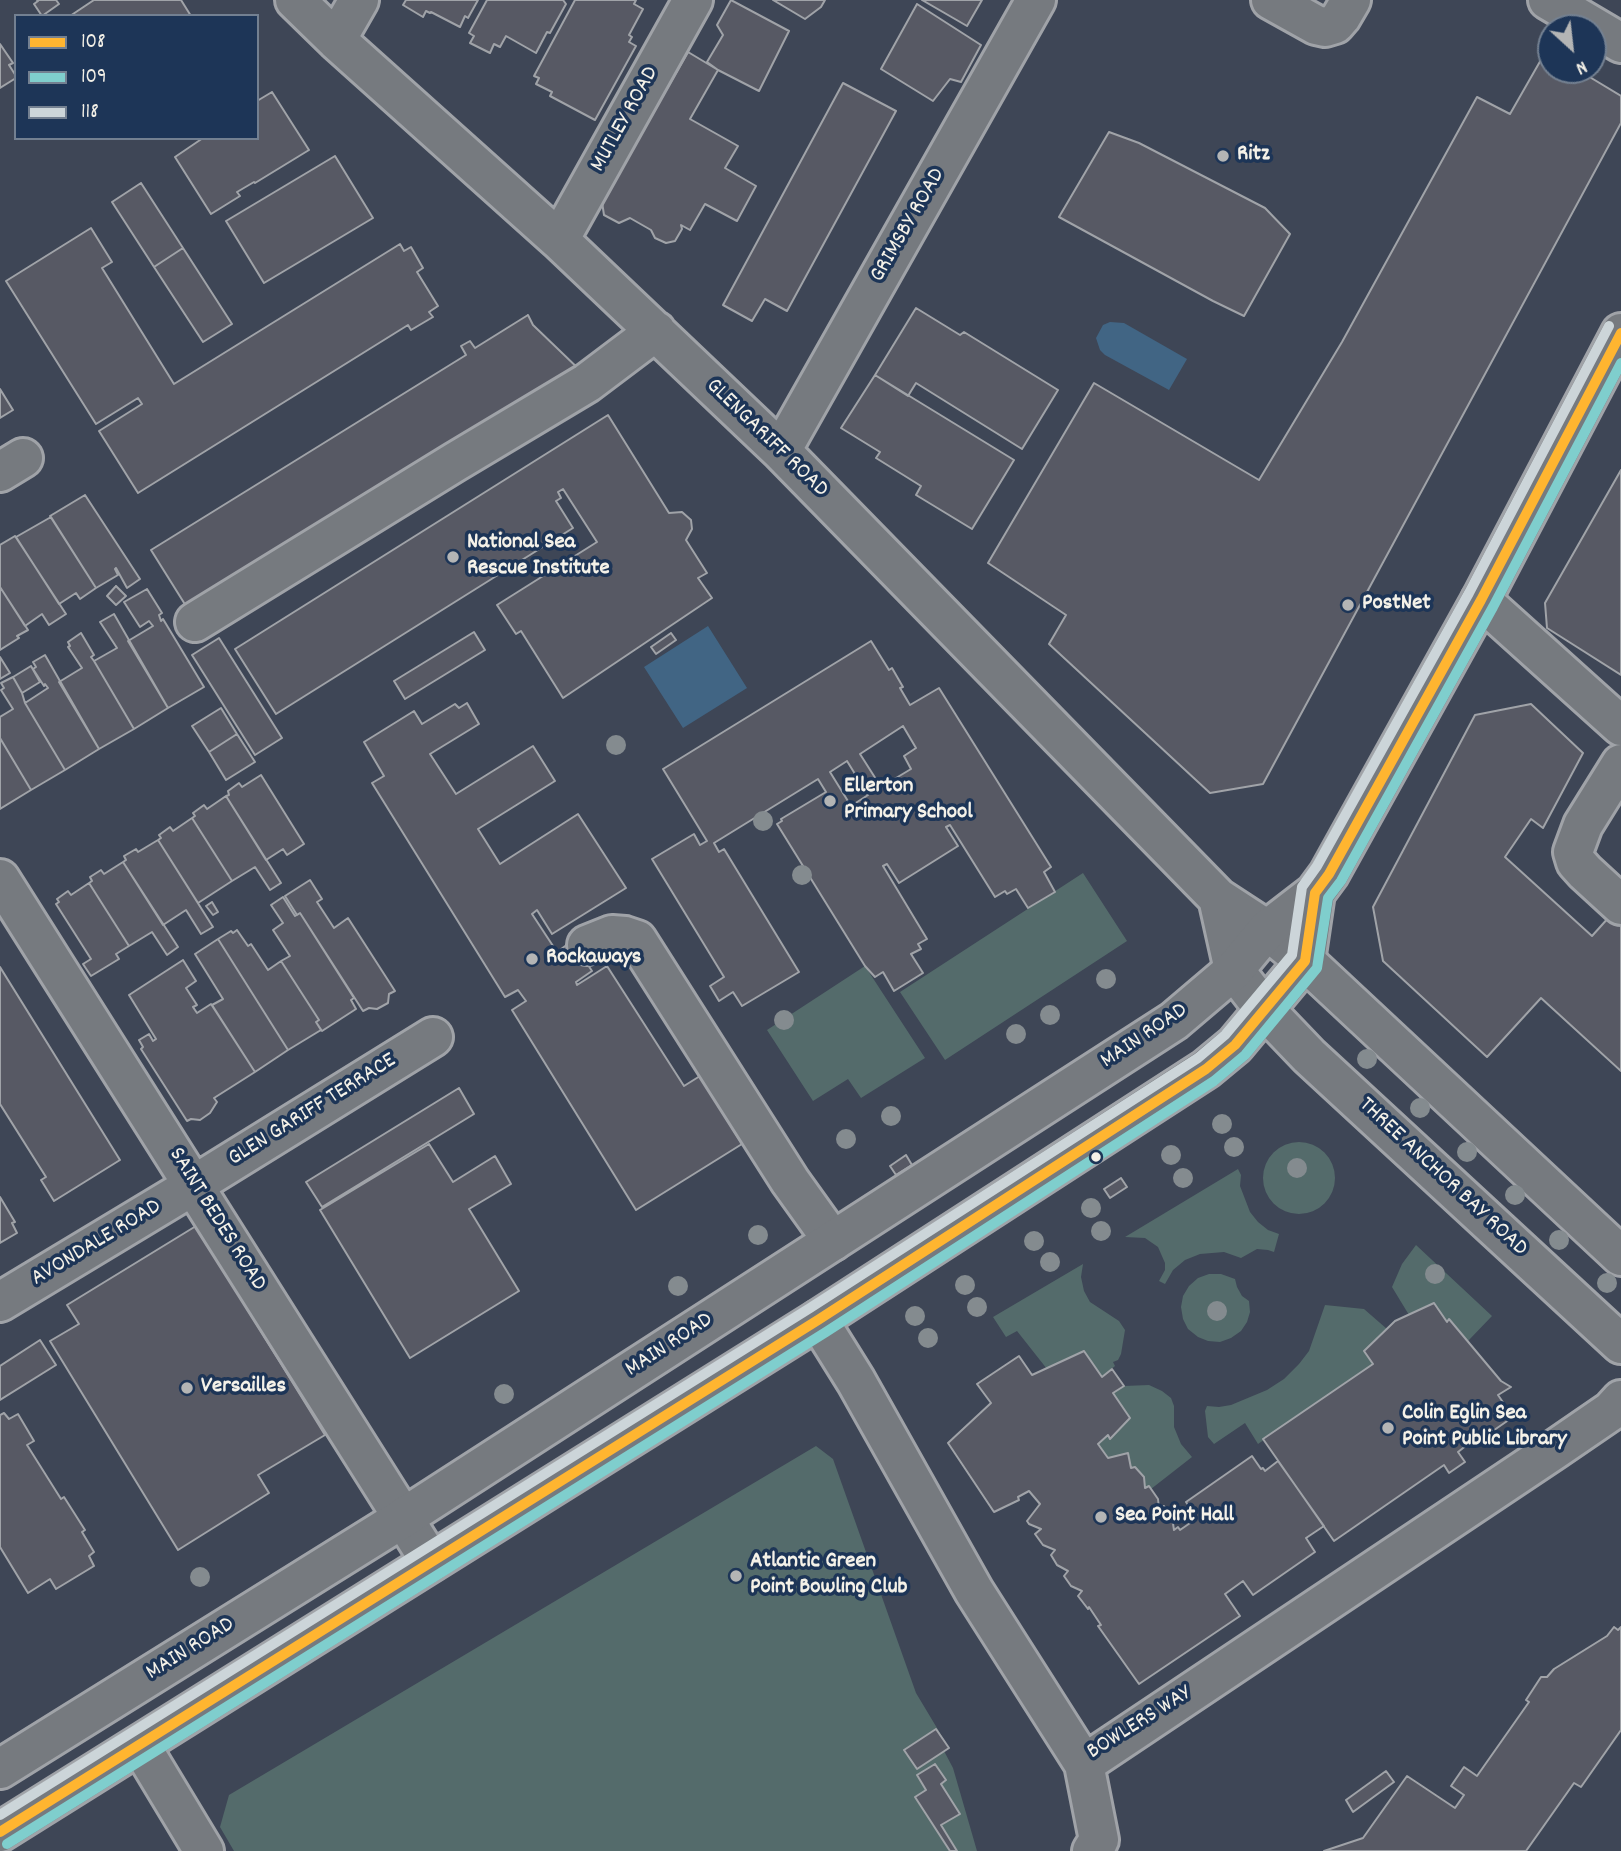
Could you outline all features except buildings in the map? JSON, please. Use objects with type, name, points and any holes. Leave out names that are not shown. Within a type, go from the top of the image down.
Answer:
[{"type":"street","name":"GLENGARIFF ROAD","points":[[295,0],[559,240],[781,451],[1218,898],[1267,930],[1305,961]]},
{"type":"street","points":[[336,40],[359,0]]},
{"type":"street","name":"MUTLEY ROAD","points":[[559,240],[692,0]]},
{"type":"street","name":"GRIMSBY ROAD","points":[[781,451],[1036,0]]},
{"type":"street","points":[[1271,0],[1325,27],[1335,24],[1351,0]]},
{"type":"street","points":[[1548,0],[1621,44]]},
{"type":"street","points":[[195,622],[455,461],[587,383],[656,331]]},
{"type":"street","name":"MAIN ROAD","points":[[0,1769],[403,1518],[1174,1021],[1234,970],[1267,930],[1315,892],[1329,874],[1617,349]]},
{"type":"street","points":[[1480,600],[1621,726]]},
{"type":"street","points":[[1621,764],[1583,825],[1573,852],[1576,862],[1584,872],[1621,905]]},
{"type":"street","name":"SAINT BEDES ROAD","points":[[1,883],[431,1562]]},
{"type":"street","name":"MAIN ROAD","points":[[1305,961],[1315,892]]},
{"type":"street","points":[[1218,898],[1234,970]]},
{"type":"street","points":[[587,945],[612,935],[637,940],[790,1181],[833,1241]]},
{"type":"street","points":[[0,1832],[818,1320],[1206,1069],[1235,1045],[1305,961],[1621,1256]]},
{"type":"street","name":"THREE ANCHOR BAY ROAD","points":[[1234,970],[1265,1010],[1309,1056],[1621,1345]]},
{"type":"street","name":"GLEN GARIFF TERRACE","points":[[194,1185],[433,1037]]},
{"type":"street","name":"AVONDALE ROAD","points":[[0,1302],[194,1185]]},
{"type":"street","name":"BOWLERS WAY","points":[[818,1320],[856,1381],[974,1591],[1084,1764],[1554,1450],[1611,1411],[1621,1400]]},
{"type":"street","points":[[139,1745],[204,1851]]},
{"type":"street","points":[[1084,1764],[1099,1840],[1092,1851]]},
{"type":"green space","points":[[1083,873],[1127,941],[945,1060],[900,992]]},
{"type":"green space","points":[[865,966],[925,1058],[861,1098],[848,1079],[813,1101],[767,1030]]},
{"type":"green space","points":[[1306,1142],[1325,1152],[1333,1164],[1333,1192],[1325,1204],[1313,1212],[1292,1214],[1273,1204],[1265,1192],[1263,1171],[1273,1152],[1285,1144]]},
{"type":"green space","points":[[1238,1169],[1241,1175],[1240,1186],[1250,1212],[1268,1230],[1279,1234],[1274,1252],[1257,1249],[1241,1258],[1224,1252],[1200,1254],[1185,1260],[1173,1270],[1165,1284],[1159,1281],[1165,1270],[1165,1263],[1158,1247],[1145,1238],[1125,1237]]},
{"type":"green space","points":[[1416,1245],[1492,1316],[1468,1341],[1450,1320],[1447,1322],[1434,1303],[1409,1315],[1392,1287],[1402,1264]]},
{"type":"green space","points":[[1083,1264],[1081,1277],[1090,1302],[1119,1321],[1125,1330],[1121,1354],[1118,1360],[1113,1362],[1115,1366],[1102,1377],[1083,1351],[1047,1369],[1017,1331],[1006,1337],[993,1317]]},
{"type":"green space","points":[[1221,1274],[1235,1279],[1242,1296],[1249,1301],[1250,1312],[1241,1331],[1220,1342],[1198,1337],[1188,1329],[1181,1307],[1189,1286],[1198,1278]]},
{"type":"green space","points":[[1325,1305],[1364,1309],[1387,1329],[1364,1351],[1373,1364],[1258,1444],[1245,1423],[1214,1444],[1208,1437],[1205,1411],[1207,1406],[1231,1405],[1267,1390],[1284,1379],[1309,1351]]},
{"type":"green space","points":[[1149,1385],[1171,1398],[1174,1406],[1174,1427],[1181,1444],[1192,1457],[1151,1489],[1149,1486],[1145,1488],[1144,1477],[1135,1467],[1131,1468],[1128,1453],[1108,1458],[1098,1444],[1108,1435],[1111,1438],[1130,1418],[1113,1393],[1124,1386]]},
{"type":"green space","name":"Atlantic Green Point Bowling Club","points":[[816,1446],[833,1459],[916,1693],[949,1748],[944,1751],[953,1768],[977,1851],[234,1851],[220,1827],[229,1795]]},
{"type":"water","points":[[1110,322],[1124,323],[1187,359],[1169,390],[1100,350],[1096,338],[1103,325]]},
{"type":"water","points":[[708,626],[747,688],[683,728],[644,667]]},
{"type":"transit line","name":"118","points":[[0,1815],[810,1308],[1198,1058],[1225,1035],[1292,955],[1302,887],[1317,866],[1469,593],[1609,326]]},
{"type":"transit line","name":"108","points":[[0,1832],[818,1320],[1206,1069],[1235,1045],[1305,961],[1315,893],[1329,874],[1481,600],[1621,333]]},
{"type":"transit line","name":"109","points":[[7,1844],[826,1332],[1214,1081],[1245,1055],[1317,968],[1328,898],[1341,881],[1493,607],[1621,363]]},
{"type":"place","name":"Ritz","points":[[1223,156]]},
{"type":"place","name":"National Sea Rescue Institute","points":[[453,557]]},
{"type":"place","name":"PostNet","points":[[1348,605]]},
{"type":"place","name":"Ellerton Primary School","points":[[830,801]]},
{"type":"place","name":"Rockaways","points":[[532,959]]},
{"type":"place","name":"Versailles","points":[[187,1388]]},
{"type":"place","name":"Colin Eglin Sea Point Public Library","points":[[1388,1428]]},
{"type":"place","name":"Sea Point Hall","points":[[1101,1517]]},
{"type":"place","name":"Atlantic Green Point Bowling Club","points":[[736,1576]]}]
